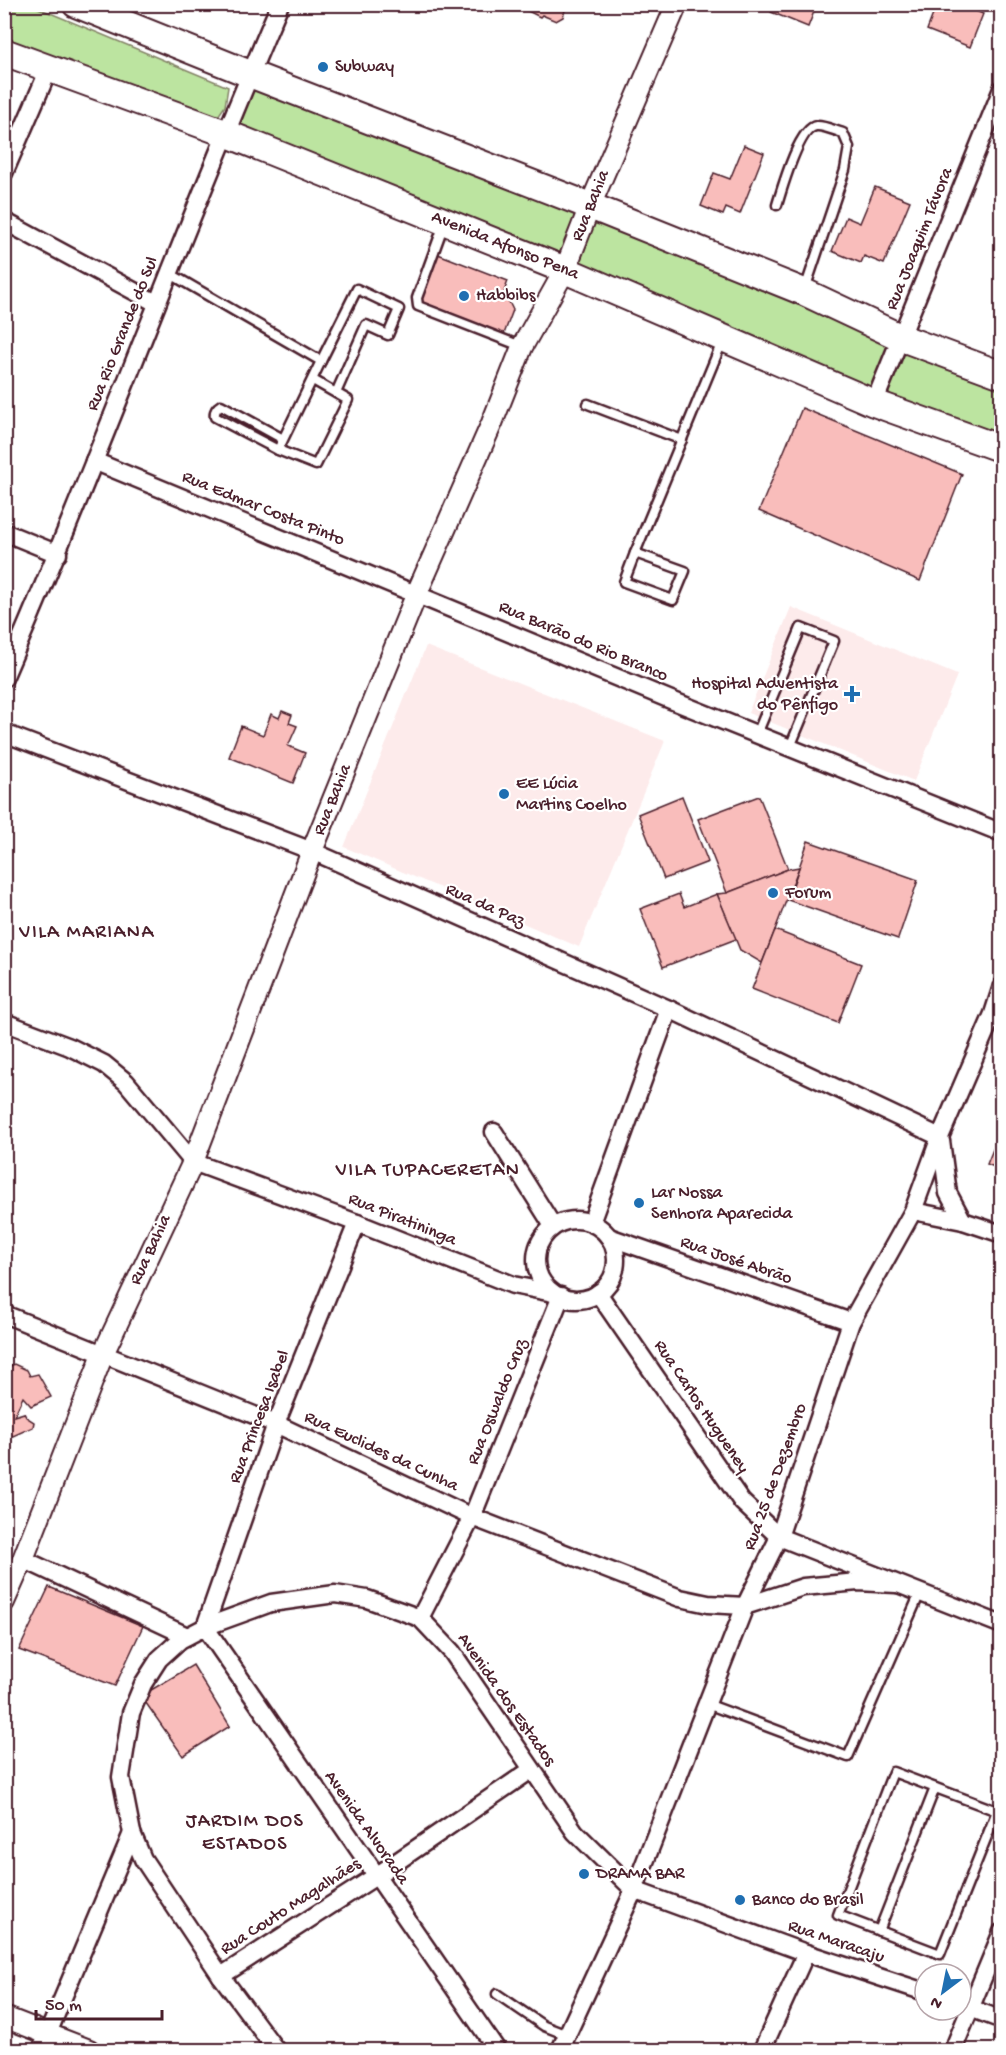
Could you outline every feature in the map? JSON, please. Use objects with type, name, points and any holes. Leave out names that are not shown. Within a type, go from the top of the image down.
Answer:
[{"type":"main road","points":[[76,4],[590,206],[804,292],[902,338],[1002,375]]},
{"type":"main road","name":"Avenida Afonso Pena","points":[[4,52],[225,133],[565,270],[874,403],[1002,449]]},
{"type":"street","name":"Rua Rio Grande do Sul","points":[[4,678],[58,554],[168,273],[280,4]]},
{"type":"street","name":"Rua Bahia","points":[[4,1602],[23,1560],[102,1354],[193,1162],[312,851],[417,593],[492,423],[522,347],[565,270],[677,4]]},
{"type":"street","points":[[4,172],[49,69]]},
{"type":"street","name":"Rua Joaquim Távora","points":[[874,403],[1002,89]]},
{"type":"street","points":[[4,221],[156,303]]},
{"type":"street","name":"Rua Edmar Costa Pinto","points":[[94,461],[417,593]]},
{"type":"street","points":[[4,532],[58,554]]},
{"type":"street","name":"Rua Barão do Rio Branco","points":[[417,593],[1002,833]]},
{"type":"street","name":"Rua da Paz","points":[[4,733],[312,851],[669,1009],[940,1137]]},
{"type":"street","name":"Rua 25 de Dezembro","points":[[563,2043],[634,1890],[745,1606],[779,1536],[851,1322],[913,1211],[940,1137],[993,1014],[1002,986]]},
{"type":"street","points":[[591,1223],[669,1009]]},
{"type":"street","name":"Rua Piratininga","points":[[4,1022],[70,1047],[104,1064],[126,1082],[193,1162],[357,1223],[513,1285],[557,1295]]},
{"type":"street","points":[[494,1132],[553,1226]]},
{"type":"street","points":[[940,1137],[948,1193],[963,1221]]},
{"type":"street","points":[[913,1211],[963,1221],[1002,1234]]},
{"type":"street","points":[[568,1220],[584,1220],[591,1223],[598,1226],[609,1237],[616,1252],[616,1268],[610,1282],[598,1293],[584,1299],[568,1299],[557,1295],[542,1282],[536,1267],[536,1252],[542,1237],[553,1226],[568,1220]]},
{"type":"street","name":"Rua Princesa Isabel","points":[[205,1627],[276,1424],[357,1223]]},
{"type":"street","name":"Rua José Abrão","points":[[609,1237],[851,1322]]},
{"type":"street","name":"Rua Carlos Hugueney","points":[[598,1293],[742,1502],[779,1536]]},
{"type":"street","name":"Rua Oswaldo Cruz","points":[[420,1618],[472,1517],[557,1295]]},
{"type":"street","name":"Rua Euclides da Cunha","points":[[4,1314],[276,1424],[472,1517],[680,1598],[708,1604],[745,1606]]},
{"type":"street","points":[[779,1536],[1002,1625]]},
{"type":"street","points":[[23,1560],[187,1636]]},
{"type":"street","points":[[745,1606],[803,1587],[858,1582],[896,1584]]},
{"type":"street","name":"Avenida dos Estados","points":[[276,2050],[221,1976],[143,1859],[132,1833],[121,1777],[131,1713],[143,1684],[159,1659],[180,1640],[205,1627],[271,1603],[335,1594],[367,1599],[420,1618],[452,1652],[575,1832],[634,1890]]},
{"type":"street","name":"Avenida Alvorada","points":[[205,1627],[497,2050]]},
{"type":"street","name":"Rua Couto Magalhães","points":[[221,1976],[376,1876],[531,1770]]},
{"type":"street","points":[[44,2042],[132,1833]]},
{"type":"street","name":"Rua Maracaju","points":[[634,1890],[806,1953],[913,1988]]},
{"type":"street","points":[[973,1992],[1002,1932]]},
{"type":"street","points":[[762,2050],[806,1953]]},
{"type":"street","points":[[973,2009],[1002,2020]]},
{"type":"street","points":[[4,2017],[44,2042],[89,2050]]},
{"type":"street","points":[[953,2050],[961,2022]]},
{"type":"lane","points":[[777,205],[805,133],[818,125],[843,133],[849,147],[845,170],[804,292]]},
{"type":"lane","points":[[445,221],[417,298],[418,306],[522,347]]},
{"type":"lane","points":[[168,273],[321,362]]},
{"type":"lane","points":[[279,450],[357,289],[399,309],[388,335],[366,325],[336,393]]},
{"type":"lane","points":[[635,553],[685,571],[673,600],[624,582],[635,553],[723,339]]},
{"type":"lane","points":[[283,439],[221,405],[214,413],[215,417],[279,450],[316,465],[348,400],[313,380]]},
{"type":"lane","points":[[588,404],[682,440]]},
{"type":"lane","points":[[757,734],[801,628],[834,641],[790,747]]},
{"type":"lane","points":[[707,1704],[849,1757],[920,1593]]},
{"type":"lane","points":[[893,1772],[999,1812],[940,1954],[838,1915],[893,1772]]},
{"type":"lane","points":[[879,1931],[935,1788]]},
{"type":"lane","points":[[497,1994],[544,2026],[563,2043]]},
{"type":"shaded area","name":"Hospital Adventista do Pênfigo","points":[[791,607],[957,675],[914,781],[748,713]]},
{"type":"shaded area","name":"EE Lúcia Martins Coelho","points":[[426,646],[665,741],[579,947],[344,847]]},
{"type":"green space","points":[[4,5],[31,5],[228,87],[225,106],[214,122],[5,39]]},
{"type":"green space","points":[[250,74],[1001,375],[1001,449],[225,133]]},
{"type":"building","points":[[514,4],[567,4],[563,17],[556,21],[542,15],[540,17]]},
{"type":"building","points":[[774,4],[817,4],[808,27],[771,12]]},
{"type":"building","points":[[937,4],[959,4],[983,14],[970,47],[927,30]]},
{"type":"building","points":[[744,145],[764,153],[740,214],[726,208],[723,215],[701,206],[714,173],[730,179]]},
{"type":"building","points":[[875,187],[910,201],[884,264],[864,256],[861,263],[832,251],[846,217],[860,223]]},
{"type":"building","name":"Habbibs","points":[[438,254],[508,281],[504,292],[513,310],[504,334],[419,301]]},
{"type":"building","points":[[802,408],[962,474],[920,581],[759,511]]},
{"type":"building","points":[[282,711],[292,715],[289,723],[297,726],[288,746],[305,753],[293,783],[229,757],[241,726],[263,735],[271,714],[279,718]]},
{"type":"building","points":[[682,796],[708,862],[664,879],[638,814]]},
{"type":"building","points":[[759,796],[788,869],[727,893],[698,819]]},
{"type":"building","points":[[808,841],[918,880],[898,939],[788,900]]},
{"type":"building","points":[[799,867],[762,963],[740,950],[717,894],[727,893],[788,869]]},
{"type":"building","points":[[679,894],[684,907],[717,894],[736,939],[663,967],[640,909]]},
{"type":"building","points":[[775,930],[861,964],[838,1023],[752,989]]},
{"type":"building","points":[[1002,1127],[1002,1170],[987,1164]]},
{"type":"building","points":[[4,1361],[9,1367],[14,1364],[27,1370],[30,1376],[38,1374],[51,1397],[31,1406],[23,1397],[14,1416],[24,1413],[34,1422],[33,1427],[13,1436],[4,1431]]},
{"type":"building","points":[[49,1587],[143,1626],[115,1686],[19,1650]]},
{"type":"building","points":[[193,1665],[230,1726],[183,1756],[141,1696]]},
{"type":"place","name":"Subway","points":[[323,67]]},
{"type":"place","name":"Habbibs","points":[[464,296]]},
{"type":"place","name":"Hospital Adventista do Pênfigo","points":[[852,694]]},
{"type":"place","name":"EE Lúcia Martins Coelho","points":[[504,794]]},
{"type":"place","name":"Forum","points":[[773,893]]},
{"type":"place","name":"Lar Nossa Senhora Aparecida","points":[[639,1203]]},
{"type":"place","name":"DRAMA BAR","points":[[584,1874]]},
{"type":"place","name":"Banco do Brasil","points":[[740,1900]]},
{"type":"district","name":"VILA MARIANA","points":[[87,933]]},
{"type":"district","name":"VILA TUPACERETAN","points":[[428,1171]]},
{"type":"district","name":"JARDIM DOS ESTADOS","points":[[245,1834]]}]
